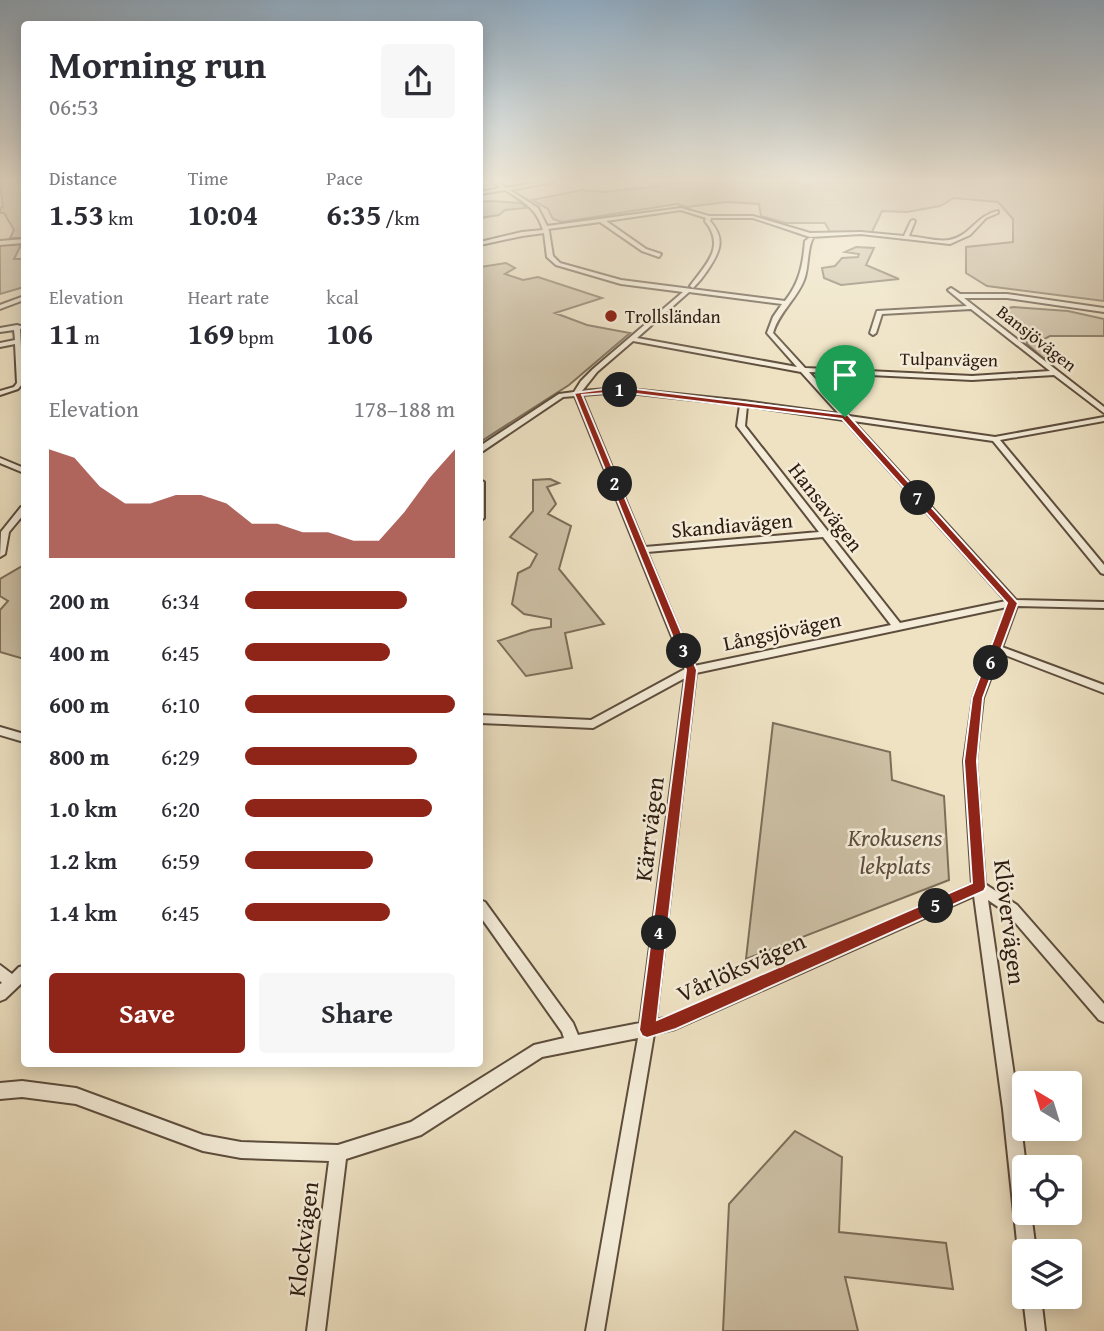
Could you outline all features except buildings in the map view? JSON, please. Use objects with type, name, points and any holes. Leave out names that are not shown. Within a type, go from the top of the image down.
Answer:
[{"type":"street","points":[[548,244],[550,257],[558,264],[621,282],[691,288],[787,303]]},
{"type":"street","points":[[636,244],[659,255]]},
{"type":"street","points":[[577,393],[593,371],[672,308],[691,288],[718,244]]},
{"type":"street","points":[[808,244],[803,276],[787,303],[772,319],[770,333],[1013,603]]},
{"type":"street","name":"Bansjövägen","points":[[951,290],[1104,411]]},
{"type":"street","points":[[959,296],[1007,296],[1104,310]]},
{"type":"street","points":[[0,307],[21,299]]},
{"type":"street","points":[[873,333],[879,312],[973,307]]},
{"type":"street","points":[[2,329],[21,327],[21,348]]},
{"type":"street","name":"Tulpanvägen","points":[[634,339],[802,370],[972,378],[1056,373]]},
{"type":"street","points":[[0,345],[19,341]]},
{"type":"street","points":[[0,393],[16,388],[21,378]]},
{"type":"street","points":[[483,447],[561,395],[620,390],[744,403],[995,439],[1104,419]]},
{"type":"street","name":"Kärrvägen","points":[[577,393],[691,670],[647,1030],[595,1331]]},
{"type":"street","name":"Hansavägen","points":[[744,403],[741,426],[898,627]]},
{"type":"street","points":[[995,439],[1104,571]]},
{"type":"street","points":[[0,460],[21,470]]},
{"type":"street","points":[[0,554],[5,532],[21,513]]},
{"type":"street","name":"Skandiavägen","points":[[642,550],[825,534]]},
{"type":"street","name":"Långsjövägen","points":[[483,719],[593,724],[691,670],[1013,603],[1104,605]]},
{"type":"street","name":"Klövervägen","points":[[1013,603],[978,698],[970,761],[979,887],[1011,1109],[1026,1239]]},
{"type":"street","points":[[996,648],[1104,689]]},
{"type":"street","points":[[0,731],[21,737]]},
{"type":"street","points":[[979,887],[1012,909],[1102,1011]]},
{"type":"street","name":"Vårlöksvägen","points":[[0,1091],[22,1089],[76,1096],[203,1143],[241,1150],[338,1153],[415,1129],[539,1050],[573,1041],[670,1024],[979,887]]},
{"type":"street","points":[[483,910],[568,1028],[573,1041]]},
{"type":"street","points":[[0,972],[12,983]]},
{"type":"street","points":[[0,994],[21,975]]},
{"type":"street","name":"Klockvägen","points":[[316,1331],[338,1153]]},
{"type":"street","points":[[1033,1309],[1036,1331]]},
{"type":"green space","points":[[21,244],[14,259],[21,259],[21,288],[0,294],[0,245]]},
{"type":"green space","points":[[993,244],[1104,244],[1104,301],[987,286],[966,273],[966,247]]},
{"type":"green space","points":[[856,247],[874,248],[866,265],[899,279],[841,285],[824,278],[822,268],[835,266],[842,258],[858,257],[859,254],[845,252]]},
{"type":"green space","points":[[506,263],[515,268],[505,274],[523,280],[538,277],[602,298],[555,313],[587,325],[630,333],[569,385],[483,440],[483,267]]},
{"type":"green space","points":[[1013,307],[1068,311],[1104,319],[1104,336],[1050,336],[1042,340],[1061,358],[1043,358],[1027,344],[1024,333],[1000,310]]},
{"type":"green space","points":[[550,479],[559,483],[547,487],[556,504],[548,514],[571,526],[559,569],[604,624],[565,633],[572,668],[526,676],[498,641],[531,630],[551,627],[551,619],[524,614],[512,604],[518,573],[530,567],[537,554],[510,537],[533,511],[533,480]]},
{"type":"green space","points":[[21,567],[21,658],[0,652],[0,610],[8,601],[0,596],[0,579]]},
{"type":"green space","name":"Krokusens lekplats","points":[[773,723],[890,752],[892,780],[944,796],[949,880],[746,959]]},
{"type":"green space","points":[[795,1131],[842,1157],[839,1232],[946,1243],[953,1289],[845,1277],[858,1331],[723,1331],[729,1204]]},
{"type":"place","name":"Trollsländan","points":[[611,316]]},
{"type":"route","points":[[620,390],[845,417],[1013,603],[978,698],[970,761],[979,887],[670,1024],[647,1030],[691,670],[577,393],[620,390]]}]
